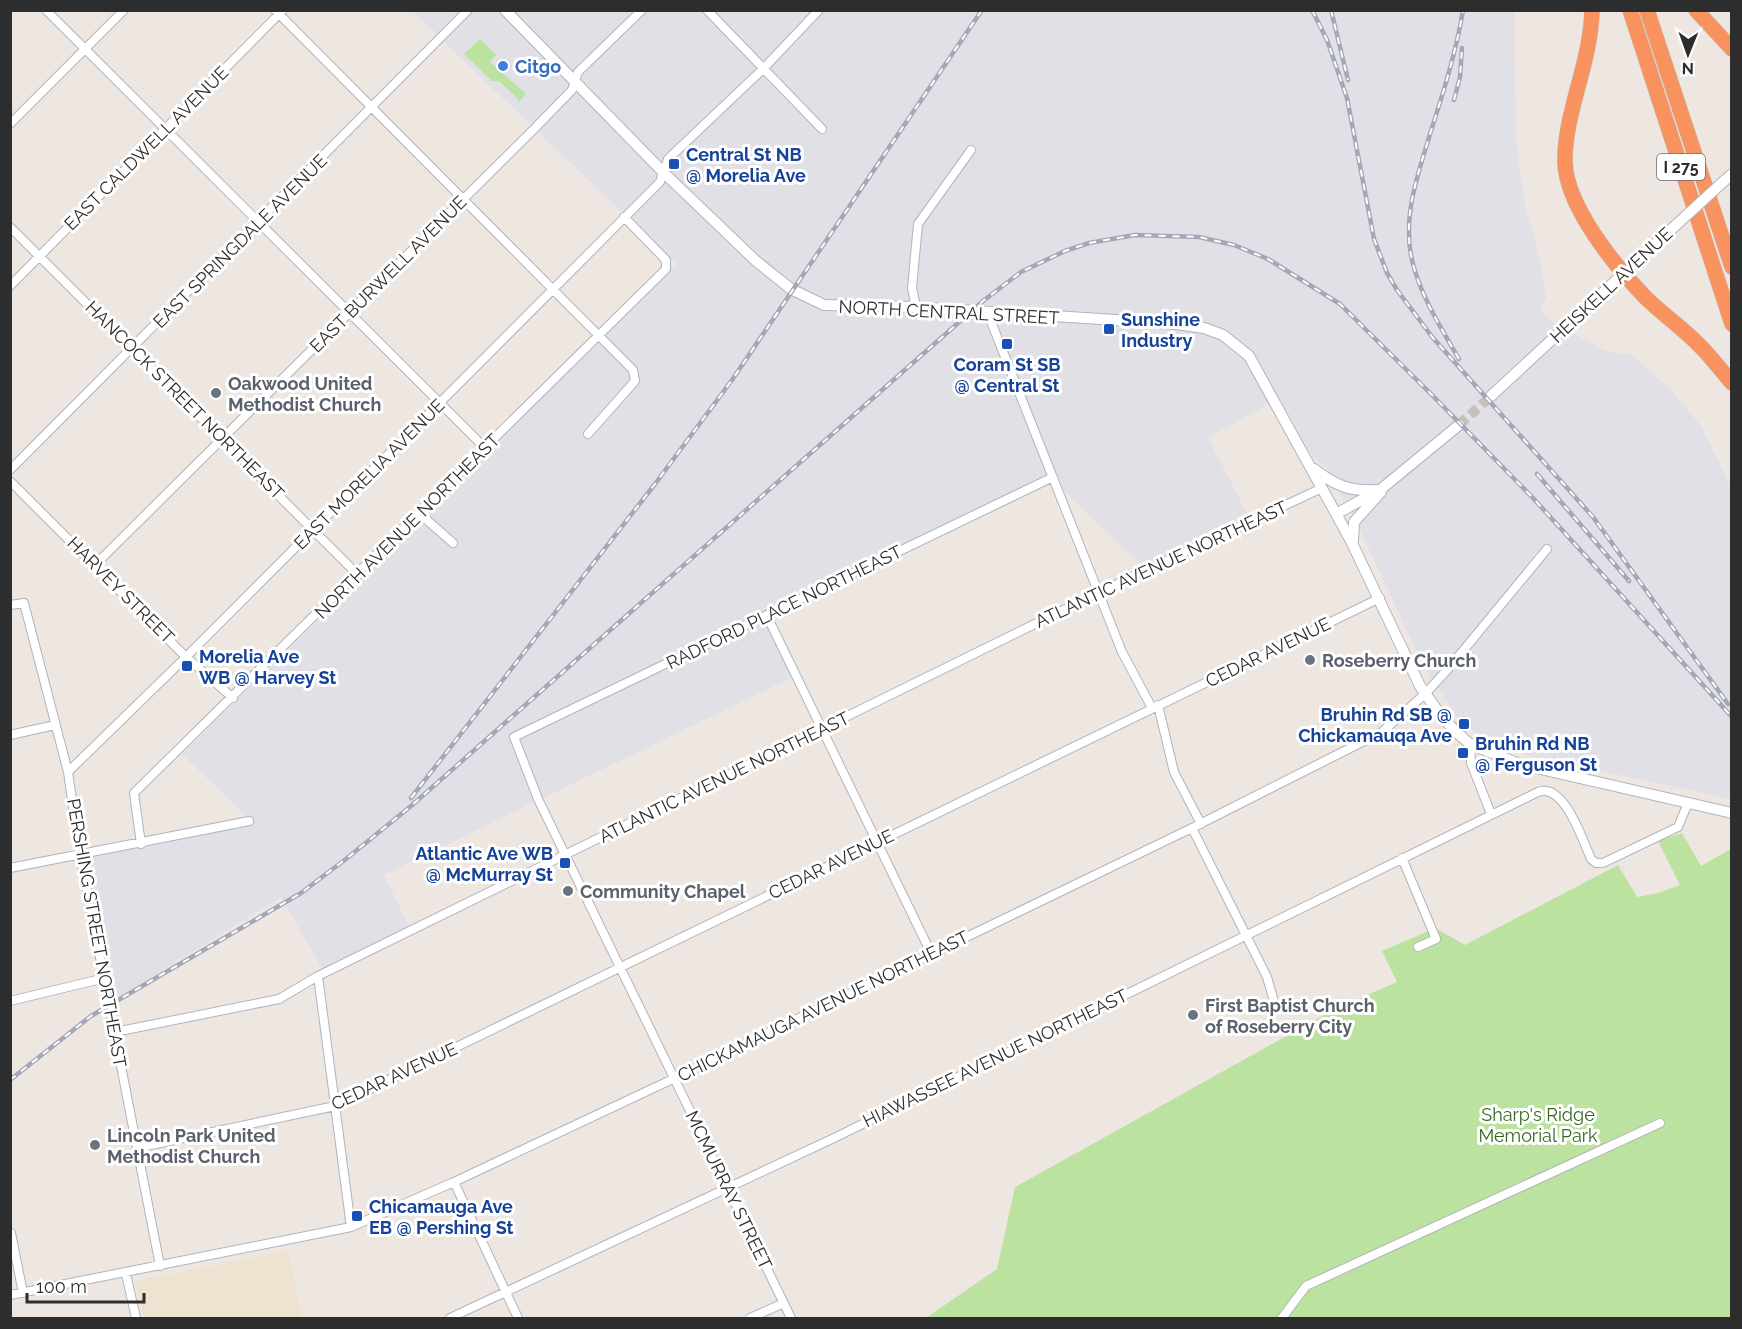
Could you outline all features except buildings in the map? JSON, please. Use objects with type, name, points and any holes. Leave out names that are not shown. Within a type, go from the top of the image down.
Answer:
[{"type":"highway","points":[[1592,10],[1586,63],[1567,138],[1565,164],[1571,192],[1593,235],[1644,296],[1697,342],[1731,383]]},
{"type":"highway","name":"I 275","points":[[1630,10],[1731,324]]},
{"type":"highway","name":"I 275","points":[[1647,10],[1731,267]]},
{"type":"highway","points":[[1696,10],[1731,49]]},
{"type":"main road","name":"NORTH CENTRAL STREET","points":[[506,10],[663,172],[756,261],[791,289],[824,305],[916,307],[988,314],[1177,324],[1204,328],[1223,335],[1239,347],[1254,364],[1336,514],[1380,598],[1425,694],[1439,714],[1470,744]]},
{"type":"main road","name":"HEISKELL AVENUE","points":[[1491,396],[1728,178]]},
{"type":"main road","points":[[1336,514],[1382,488],[1459,424]]},
{"type":"main road","points":[[1310,467],[1343,487],[1361,491],[1382,488]]},
{"type":"main road","points":[[1354,548],[1354,522],[1382,488]]},
{"type":"main road","points":[[1470,744],[1542,770],[1731,813]]},
{"type":"street","points":[[46,10],[485,448]]},
{"type":"street","points":[[10,124],[124,10]]},
{"type":"street","name":"EAST SPRINGDALE AVENUE","points":[[10,470],[468,10]]},
{"type":"street","name":"EAST BURWELL AVENUE","points":[[95,565],[572,90],[578,72],[642,10]]},
{"type":"street","points":[[707,10],[822,129]]},
{"type":"street","name":"EAST MORELIA AVENUE","points":[[68,772],[186,657],[660,182],[668,159],[762,69],[819,10]]},
{"type":"street","points":[[279,12],[371,108],[633,370],[635,381],[588,434]]},
{"type":"street","name":"EAST CALDWELL AVENUE","points":[[10,286],[279,12]]},
{"type":"street","points":[[916,307],[912,288],[918,224],[971,150]]},
{"type":"street","name":"NORTH AVENUE NORTHEAST","points":[[141,844],[134,793],[600,335],[667,264],[624,217]]},
{"type":"street","name":"HANCOCK STREET NORTHEAST","points":[[10,227],[358,575]]},
{"type":"street","points":[[988,314],[1122,652],[1155,706],[1174,772],[1245,935],[1267,977],[1273,998]]},
{"type":"street","name":"RADFORD PLACE NORTHEAST","points":[[513,736],[768,616],[1053,477]]},
{"type":"street","name":"HARVEY STREET","points":[[10,481],[186,657],[233,698]]},
{"type":"street","name":"ATLANTIC AVENUE NORTHEAST","points":[[115,1032],[279,999],[318,976],[1100,592],[1322,488]]},
{"type":"street","points":[[419,513],[453,543]]},
{"type":"street","name":"CHICKAMAUGA AVENUE NORTHEAST","points":[[10,1295],[126,1274],[351,1227],[675,1078],[1197,826],[1382,732],[1425,694],[1547,549]]},
{"type":"street","name":"CEDAR AVENUE","points":[[137,1148],[335,1106],[1380,598]]},
{"type":"street","name":"PERSHING STREET NORTHEAST","points":[[10,605],[24,603],[68,772],[80,855],[160,1266]]},
{"type":"street","points":[[768,616],[932,953]]},
{"type":"street","points":[[10,735],[56,725]]},
{"type":"street","name":"MCMURRAY STREET","points":[[513,736],[538,799],[675,1078],[726,1189],[757,1245],[792,1318]]},
{"type":"street","points":[[1470,744],[1471,764],[1491,814]]},
{"type":"street","name":"HIAWASSEE AVENUE NORTHEAST","points":[[450,1318],[726,1189],[1538,792],[1543,790],[1555,794],[1562,801],[1572,816],[1591,860],[1596,863],[1678,826],[1688,803]]},
{"type":"street","points":[[10,868],[249,821]]},
{"type":"street","points":[[1402,858],[1424,907],[1425,918],[1436,939],[1418,947]]},
{"type":"street","points":[[318,976],[351,1227]]},
{"type":"street","points":[[10,1001],[105,978]]},
{"type":"street","points":[[1282,1318],[1306,1286],[1660,1123]]},
{"type":"street","points":[[453,1182],[518,1318]]},
{"type":"street","points":[[10,1233],[23,1293]]},
{"type":"street","points":[[126,1274],[136,1318]]},
{"type":"street","points":[[750,1318],[784,1303]]},
{"type":"shaded area","points":[[412,11],[1514,11],[1516,141],[1525,207],[1534,234],[1544,280],[1546,298],[1540,309],[1552,322],[1606,351],[1632,355],[1672,391],[1701,426],[1731,487],[1731,799],[1530,756],[1484,740],[1457,717],[1423,665],[1362,534],[1326,467],[1319,463],[1307,448],[1279,398],[1208,438],[1249,517],[1144,568],[1049,476],[764,614],[795,676],[384,875],[410,928],[323,970],[281,897],[113,1001],[86,857],[253,823],[182,754],[676,264]]},
{"type":"shaded area","points":[[288,1251],[302,1318],[144,1318],[136,1281]]},
{"type":"green space","points":[[480,39],[496,55],[490,62],[526,94],[516,105],[519,100],[499,81],[492,81],[464,54]]},
{"type":"green space","name":"Sharp's Ridge Memorial Park","points":[[1682,833],[1701,866],[1731,849],[1731,1318],[926,1318],[997,1269],[1015,1187],[1335,1009],[1397,982],[1382,951],[1435,928],[1465,945],[1618,865],[1637,897],[1659,893],[1680,885],[1658,841]]},
{"type":"tunnel","points":[[1459,425],[1491,396]]},
{"type":"railway","points":[[411,798],[655,484],[732,380],[982,10]]},
{"type":"railway","points":[[1312,10],[1327,40],[1347,98],[1374,239],[1387,273],[1397,290],[1433,338],[1593,517],[1728,704]]},
{"type":"railway","points":[[1331,10],[1348,80]]},
{"type":"railway","points":[[1459,359],[1420,286],[1412,260],[1409,228],[1416,180],[1449,73],[1463,10]]},
{"type":"railway","points":[[1454,100],[1460,77],[1462,48]]},
{"type":"railway","points":[[10,1080],[91,1016],[301,893],[346,859],[411,806],[983,301],[1021,272],[1065,251],[1089,243],[1135,235],[1199,237],[1234,245],[1268,259],[1340,304],[1533,498],[1732,717]]},
{"type":"railway","points":[[1537,474],[1629,581]]},
{"type":"place","name":"Citgo","points":[[503,66]]},
{"type":"place","name":"Central St NB @ Morelia Ave","points":[[674,164]]},
{"type":"place","name":"Sunshine Industry","points":[[1109,329]]},
{"type":"place","name":"Coram St SB @ Central St","points":[[1007,344]]},
{"type":"place","name":"Oakwood United Methodist Church","points":[[216,393]]},
{"type":"place","name":"Roseberry Church","points":[[1310,660]]},
{"type":"place","name":"Morelia Ave WB @ Harvey St","points":[[187,666]]},
{"type":"place","name":"Bruhin Rd SB @ Chickamauqa Ave","points":[[1464,724]]},
{"type":"place","name":"Bruhin Rd NB @ Ferguson St","points":[[1463,753]]},
{"type":"place","name":"Atlantic Ave WB @ McMurray St","points":[[565,863]]},
{"type":"place","name":"Community Chapel","points":[[568,891]]},
{"type":"place","name":"First Baptist Church of Roseberry City","points":[[1193,1015]]},
{"type":"place","name":"Lincoln Park United Methodist Church","points":[[95,1145]]},
{"type":"place","name":"Chicamauga Ave EB @ Pershing St","points":[[357,1216]]}]
